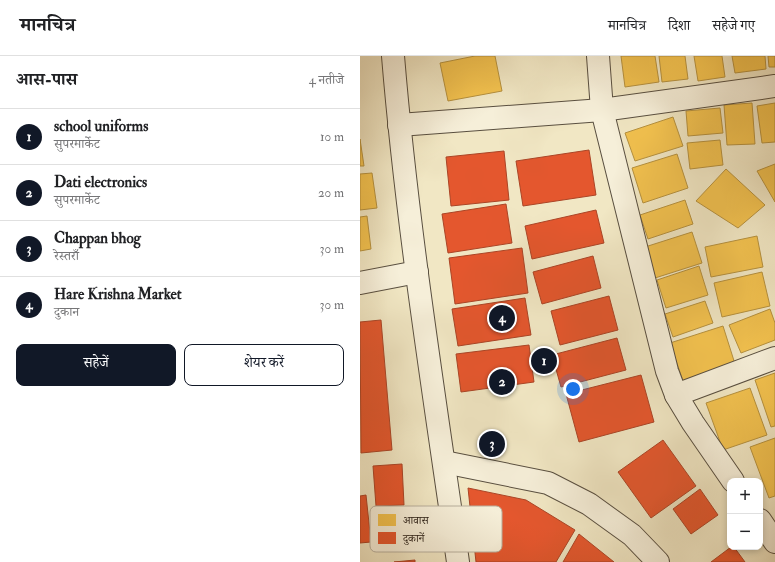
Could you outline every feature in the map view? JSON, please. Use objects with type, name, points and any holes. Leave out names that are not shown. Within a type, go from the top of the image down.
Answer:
[{"type":"street","points":[[392,56],[398,125],[450,506]]},
{"type":"street","points":[[598,56],[602,110],[667,371],[676,395],[693,423],[731,478]]},
{"type":"street","points":[[398,125],[602,110],[775,86]]},
{"type":"street","points":[[360,283],[417,272]]},
{"type":"street","points":[[676,395],[775,358]]},
{"type":"street","points":[[444,462],[548,483],[589,504],[632,535],[658,562]]},
{"type":"street","points":[[457,552],[458,562]]},
{"type":"building: आवास","points":[[475,56],[495,56],[502,91],[448,101],[440,63]]},
{"type":"building: आवास","points":[[621,56],[655,56],[659,82],[625,87]]},
{"type":"building: आवास","points":[[659,56],[685,56],[688,79],[662,82]]},
{"type":"building: आवास","points":[[694,56],[722,56],[725,77],[698,81]]},
{"type":"building: आवास","points":[[732,56],[765,56],[766,69],[735,73]]},
{"type":"building: आवास","points":[[768,56],[775,56],[775,67],[769,67]]},
{"type":"building: आवास","points":[[752,103],[755,144],[727,145],[724,105]]},
{"type":"building: आवास","points":[[775,103],[775,142],[762,143],[757,106]]},
{"type":"building: आवास","points":[[720,108],[723,133],[688,136],[686,111]]},
{"type":"building: आवास","points":[[673,117],[683,146],[635,161],[625,133]]},
{"type":"building: आवास","points":[[360,139],[364,166],[360,166]]},
{"type":"building: आवास","points":[[720,140],[723,165],[690,169],[687,143]]},
{"type":"building: आवास","points":[[677,154],[688,188],[643,203],[632,168]]},
{"type":"building: आवास","points":[[775,164],[775,202],[757,171]]},
{"type":"building: आवास","points":[[726,169],[765,205],[738,228],[696,201]]},
{"type":"building: आवास","points":[[372,173],[377,208],[360,210],[360,174]]},
{"type":"building: आवास","points":[[685,200],[693,224],[648,239],[640,215]]},
{"type":"building: आवास","points":[[367,216],[371,249],[360,251],[360,217]]},
{"type":"building: आवास","points":[[692,232],[702,263],[655,278],[645,247]]},
{"type":"building: आवास","points":[[757,236],[763,267],[711,277],[705,247]]},
{"type":"building: आवास","points":[[699,266],[708,295],[666,308],[657,280]]},
{"type":"building: आवास","points":[[762,272],[770,306],[722,317],[714,283]]},
{"type":"building: आवास","points":[[705,301],[713,323],[673,337],[665,314]]},
{"type":"building: आवास","points":[[770,309],[775,323],[775,340],[741,353],[729,325]]},
{"type":"building: आवास","points":[[723,326],[735,364],[683,381],[670,343]]},
{"type":"building: आवास","points":[[775,373],[775,426],[771,427],[755,380]]},
{"type":"building: आवास","points":[[750,388],[767,435],[723,450],[706,403]]},
{"type":"building: आवास","points":[[775,438],[775,496],[769,498],[763,478],[762,478],[750,447]]},
{"type":"building: दुकानें","points":[[589,150],[596,195],[523,206],[516,161]]},
{"type":"building: दुकानें","points":[[504,151],[509,200],[451,206],[446,157]]},
{"type":"building: दुकानें","points":[[506,204],[512,243],[448,253],[442,214]]},
{"type":"building: दुकानें","points":[[596,210],[604,243],[532,259],[525,226]]},
{"type":"building: दुकानें","points":[[522,248],[528,293],[455,304],[449,258]]},
{"type":"building: दुकानें","points":[[593,256],[601,288],[542,304],[533,272]]},
{"type":"building: दुकानें","points":[[609,296],[618,330],[560,345],[551,311]]},
{"type":"building: दुकानें","points":[[525,298],[531,335],[458,346],[452,309]]},
{"type":"building: दुकानें","points":[[381,320],[392,450],[361,453],[360,322]]},
{"type":"building: दुकानें","points":[[617,338],[626,370],[561,387],[552,355]]},
{"type":"building: दुकानें","points":[[529,345],[534,382],[461,392],[456,354]]},
{"type":"building: दुकानें","points":[[641,375],[654,422],[579,442],[566,394]]},
{"type":"building: दुकानें","points":[[663,440],[696,486],[651,518],[618,472]]},
{"type":"building: दुकानें","points":[[402,464],[404,505],[376,506],[373,466]]},
{"type":"building: दुकानें","points":[[468,488],[526,500],[575,530],[556,562],[476,562],[475,552],[502,552],[502,506],[470,506]]},
{"type":"building: दुकानें","points":[[700,489],[718,515],[691,534],[673,509]]},
{"type":"building: दुकानें","points":[[366,495],[370,542],[360,543],[360,496]]},
{"type":"building: दुकानें","points":[[579,534],[614,562],[563,562]]},
{"type":"building: दुकानें","points":[[727,550],[736,550],[745,562],[711,562]]},
{"type":"building: दुकानें","points":[[415,560],[415,562],[394,562]]},
{"type":"place","name":"Hare Krishna Market","points":[[502,318]]},
{"type":"place","name":"school uniforms","points":[[544,361]]},
{"type":"place","name":"Dati electronics","points":[[502,382]]},
{"type":"place","name":"Chappan bhog","points":[[492,444]]}]
